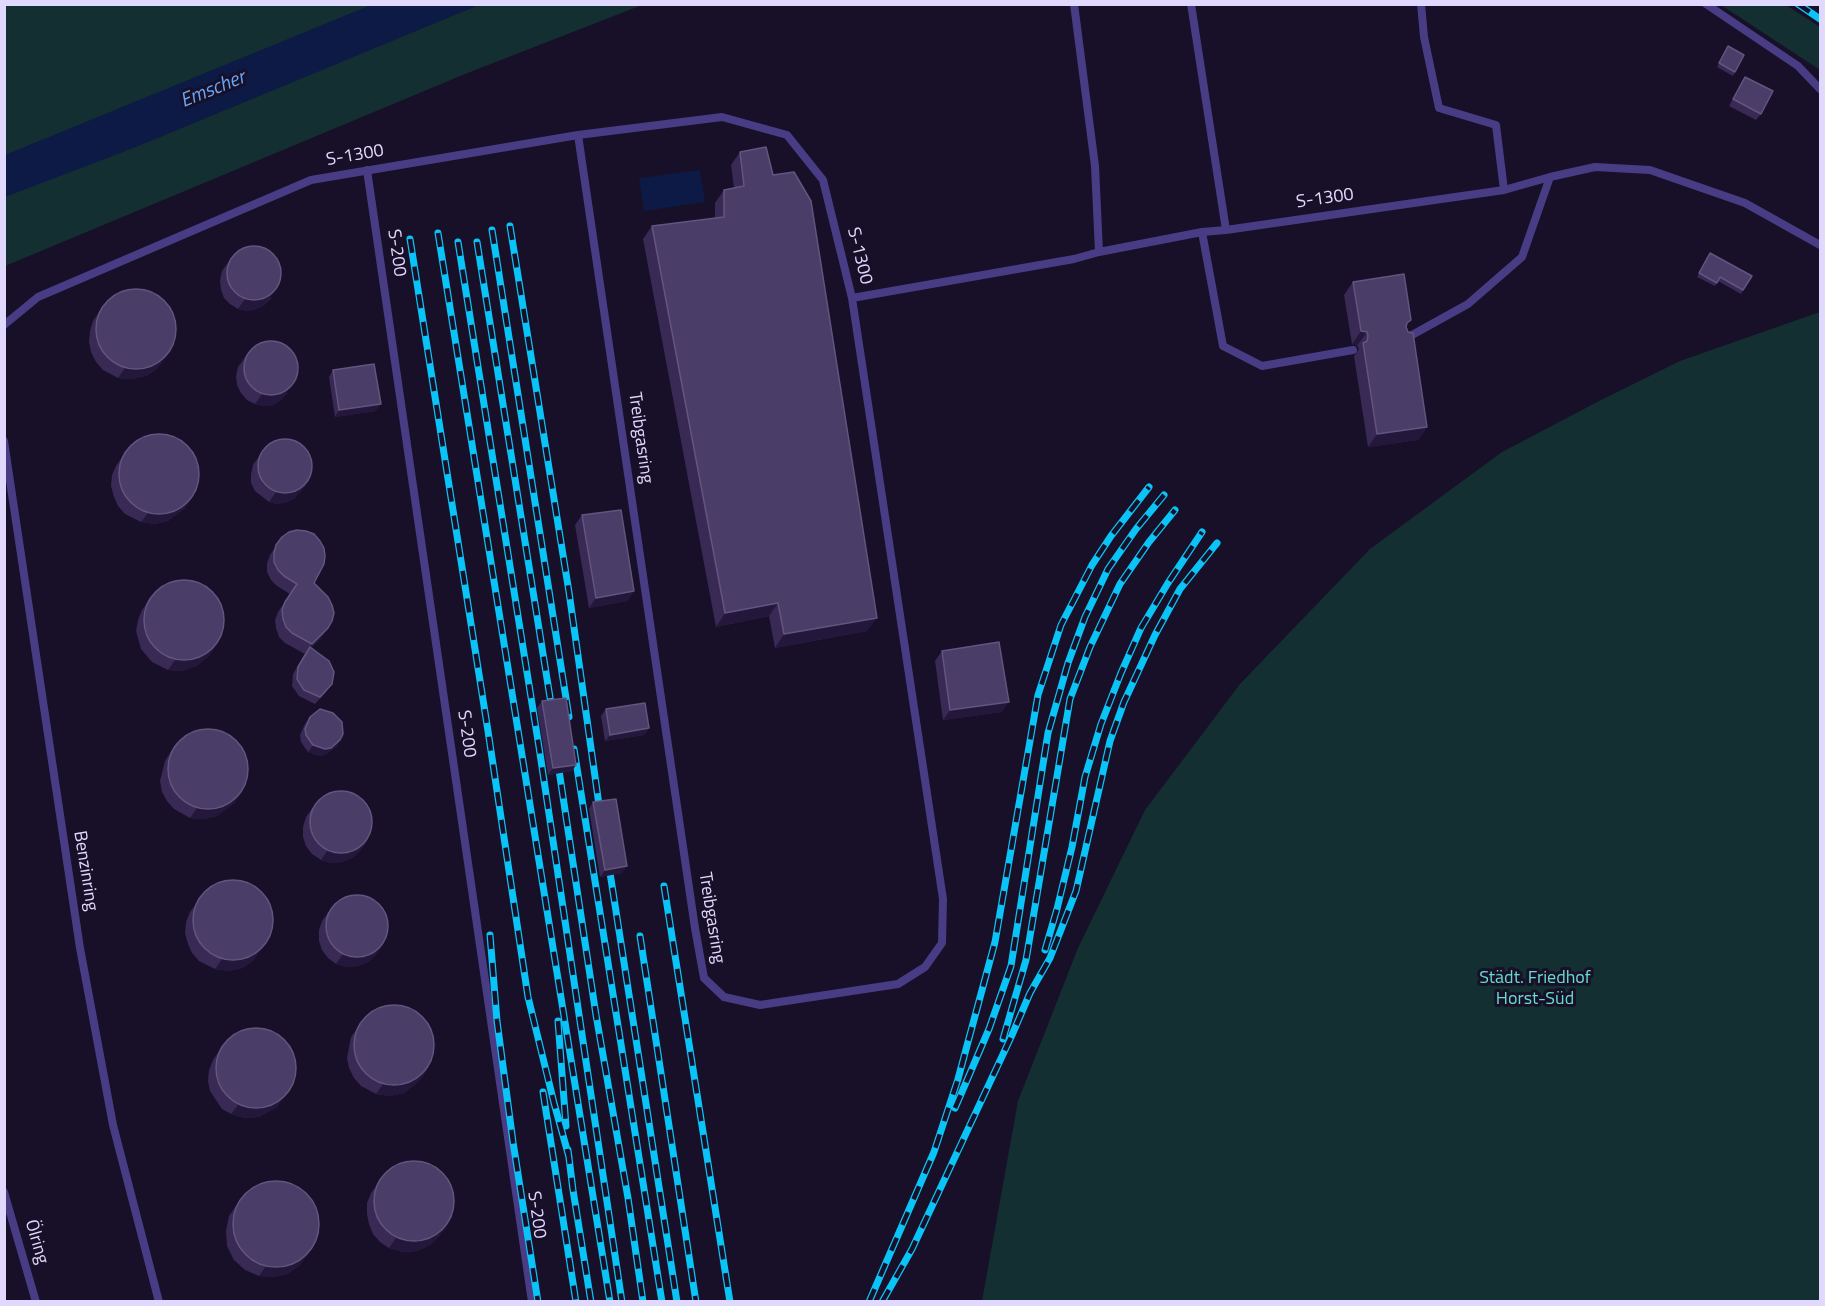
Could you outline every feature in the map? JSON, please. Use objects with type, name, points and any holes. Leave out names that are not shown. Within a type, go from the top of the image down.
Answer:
[{"type":"lane","points":[[1074,4],[1095,166],[1099,252]]},
{"type":"lane","points":[[1191,4],[1226,230]]},
{"type":"lane","points":[[1421,4],[1424,37],[1439,108],[1496,125],[1504,190]]},
{"type":"lane","points":[[1706,4],[1798,66],[1821,89]]},
{"type":"lane","name":"S-1300","points":[[4,326],[38,297],[311,180],[578,135],[722,117],[788,135],[823,180],[852,298],[1074,259],[1202,232],[1504,190],[1595,167],[1650,170],[1745,202],[1821,245]]},
{"type":"lane","name":"Treibgasring","points":[[578,135],[704,978],[724,997],[760,1005],[898,984],[925,967],[942,943],[943,899],[852,298]]},
{"type":"lane","name":"S-200","points":[[367,170],[532,1302]]},
{"type":"lane","points":[[1403,340],[1467,304],[1522,257],[1550,177]]},
{"type":"lane","points":[[1202,232],[1223,346],[1262,366],[1353,351]]},
{"type":"lane","name":"Benzinring","points":[[4,441],[80,948],[113,1125],[159,1302]]},
{"type":"lane","name":"Ölring","points":[[4,1192],[36,1302]]},
{"type":"green space","points":[[4,5],[642,5],[465,74],[5,266]]},
{"type":"green space","points":[[1721,5],[1786,5],[1820,27],[1820,70]]},
{"type":"green space","name":"Städt. Friedhof Horst-Süd","points":[[1820,312],[1820,1301],[982,1301],[1018,1101],[1078,948],[1145,810],[1240,684],[1370,549],[1502,452],[1680,361]]},
{"type":"water","name":"Emscher","points":[[371,5],[479,5],[141,145],[5,197],[5,155]]},
{"type":"water","points":[[700,170],[705,202],[644,211],[639,178]]},
{"type":"building","points":[[1728,46],[1744,55],[1735,72],[1719,63]]},
{"type":"building","points":[[1745,77],[1773,91],[1761,114],[1733,99]]},
{"type":"building","points":[[766,147],[773,175],[794,172],[811,201],[877,618],[784,634],[778,603],[725,613],[652,226],[724,217],[724,190],[744,186],[740,152]]},
{"type":"building","points":[[249,246],[259,246],[269,250],[277,258],[281,273],[277,288],[269,296],[259,300],[249,300],[239,296],[231,288],[227,278],[227,268],[231,258],[239,250]]},
{"type":"building","points":[[1710,253],[1752,276],[1743,290],[1720,277],[1717,283],[1699,273]]},
{"type":"building","points":[[1404,274],[1411,320],[1406,327],[1408,332],[1413,333],[1427,427],[1377,434],[1363,343],[1367,341],[1368,336],[1367,332],[1361,331],[1353,282]]},
{"type":"building","points":[[136,289],[151,292],[164,301],[173,314],[176,329],[173,344],[164,357],[151,366],[136,369],[121,366],[108,357],[99,344],[96,329],[99,314],[108,301],[121,292]]},
{"type":"building","points":[[266,341],[276,341],[286,345],[294,353],[298,368],[294,383],[286,391],[276,395],[266,395],[256,391],[248,383],[244,373],[244,363],[248,353],[256,345]]},
{"type":"building","points":[[374,364],[381,404],[339,410],[333,370]]},
{"type":"building","points":[[159,434],[174,437],[187,446],[196,459],[199,474],[196,489],[187,502],[174,511],[159,514],[144,511],[131,502],[122,489],[119,474],[122,459],[131,446],[144,437]]},
{"type":"building","points":[[280,439],[290,439],[300,443],[308,451],[312,466],[308,481],[300,489],[290,493],[280,493],[270,489],[262,481],[258,471],[258,461],[262,451],[270,443]]},
{"type":"building","points":[[621,510],[634,591],[596,598],[582,515]]},
{"type":"building","points":[[297,530],[314,534],[324,548],[324,564],[314,583],[328,597],[334,613],[328,628],[312,644],[286,627],[282,610],[297,584],[284,576],[274,562],[276,545],[289,532]]},
{"type":"building","points":[[184,580],[199,583],[212,592],[221,605],[224,620],[221,635],[212,648],[199,657],[184,660],[169,657],[156,648],[147,635],[144,620],[147,605],[156,592],[169,583]]},
{"type":"building","points":[[999,642],[1009,702],[950,710],[942,651]]},
{"type":"building","points":[[310,647],[329,661],[334,672],[332,684],[320,697],[304,690],[297,679],[298,667]]},
{"type":"building","points":[[566,698],[576,765],[553,768],[542,701]]},
{"type":"building","points":[[645,703],[649,728],[610,735],[606,709]]},
{"type":"building","points":[[320,709],[333,713],[342,722],[343,734],[331,748],[325,749],[313,745],[306,735],[305,729],[310,717]]},
{"type":"building","points":[[208,729],[223,732],[236,741],[245,754],[248,769],[245,784],[236,797],[223,806],[208,809],[193,806],[180,797],[171,784],[168,769],[171,754],[180,741],[193,732]]},
{"type":"building","points":[[335,791],[347,791],[363,800],[370,810],[372,822],[370,834],[363,844],[347,853],[335,853],[324,848],[315,839],[310,828],[310,816],[315,805],[324,796]]},
{"type":"building","points":[[616,799],[627,866],[605,870],[593,802]]},
{"type":"building","points":[[233,880],[248,883],[261,892],[270,905],[273,920],[270,935],[261,948],[248,957],[233,960],[218,957],[205,948],[196,935],[193,920],[196,905],[205,892],[218,883]]},
{"type":"building","points":[[351,895],[363,895],[379,904],[386,914],[388,926],[386,938],[379,948],[363,957],[351,957],[340,952],[331,943],[326,932],[326,920],[331,909],[340,900]]},
{"type":"building","points":[[394,1005],[409,1008],[422,1017],[431,1030],[434,1045],[431,1060],[422,1073],[409,1082],[394,1085],[379,1082],[366,1073],[357,1060],[354,1045],[357,1030],[366,1017],[379,1008]]},
{"type":"building","points":[[256,1028],[271,1031],[284,1040],[293,1053],[296,1068],[293,1083],[284,1096],[271,1105],[256,1108],[241,1105],[228,1096],[219,1083],[216,1068],[219,1053],[228,1040],[241,1031]]},
{"type":"building","points":[[414,1161],[429,1164],[442,1173],[451,1186],[454,1201],[451,1216],[442,1229],[429,1238],[414,1241],[399,1238],[386,1229],[377,1216],[374,1201],[377,1186],[386,1173],[399,1164]]},
{"type":"building","points":[[276,1181],[293,1184],[307,1193],[316,1207],[319,1224],[316,1241],[307,1255],[293,1264],[276,1267],[259,1264],[245,1255],[236,1241],[233,1224],[236,1207],[245,1193],[259,1184]]},
{"type":"railway","points":[[1798,4],[1820,19]]},
{"type":"railway","points":[[510,226],[569,592],[601,819]]},
{"type":"railway","points":[[492,230],[569,717]]},
{"type":"railway","points":[[438,233],[610,1302]]},
{"type":"railway","points":[[410,239],[528,997],[569,1157]]},
{"type":"railway","points":[[458,242],[539,747],[622,1302]]},
{"type":"railway","points":[[477,242],[553,716]]},
{"type":"railway","points":[[869,1302],[934,1152],[958,1079],[995,942],[1038,695],[1061,625],[1092,565],[1149,487]]},
{"type":"railway","points":[[955,1108],[989,1029],[1011,966],[1048,733],[1068,663],[1085,617],[1108,569],[1136,529],[1164,495]]},
{"type":"railway","points":[[1003,1039],[1026,960],[1070,699],[1090,647],[1120,584],[1175,510]]},
{"type":"railway","points":[[1045,950],[1072,847],[1085,777],[1101,724],[1141,628],[1202,532]]},
{"type":"railway","points":[[882,1302],[912,1249],[1030,993],[1050,958],[1076,891],[1110,741],[1124,702],[1155,635],[1180,589],[1217,543]]},
{"type":"railway","points":[[574,749],[662,1302]]},
{"type":"railway","points":[[557,757],[643,1302]]},
{"type":"railway","points":[[608,860],[677,1302]]},
{"type":"railway","points":[[664,886],[730,1302]]},
{"type":"railway","points":[[490,935],[497,1021],[538,1302]]},
{"type":"railway","points":[[640,936],[696,1302]]},
{"type":"railway","points":[[558,1021],[566,1126]]},
{"type":"railway","points":[[543,1092],[576,1302]]},
{"type":"railway","points":[[568,1150],[591,1302]]}]
